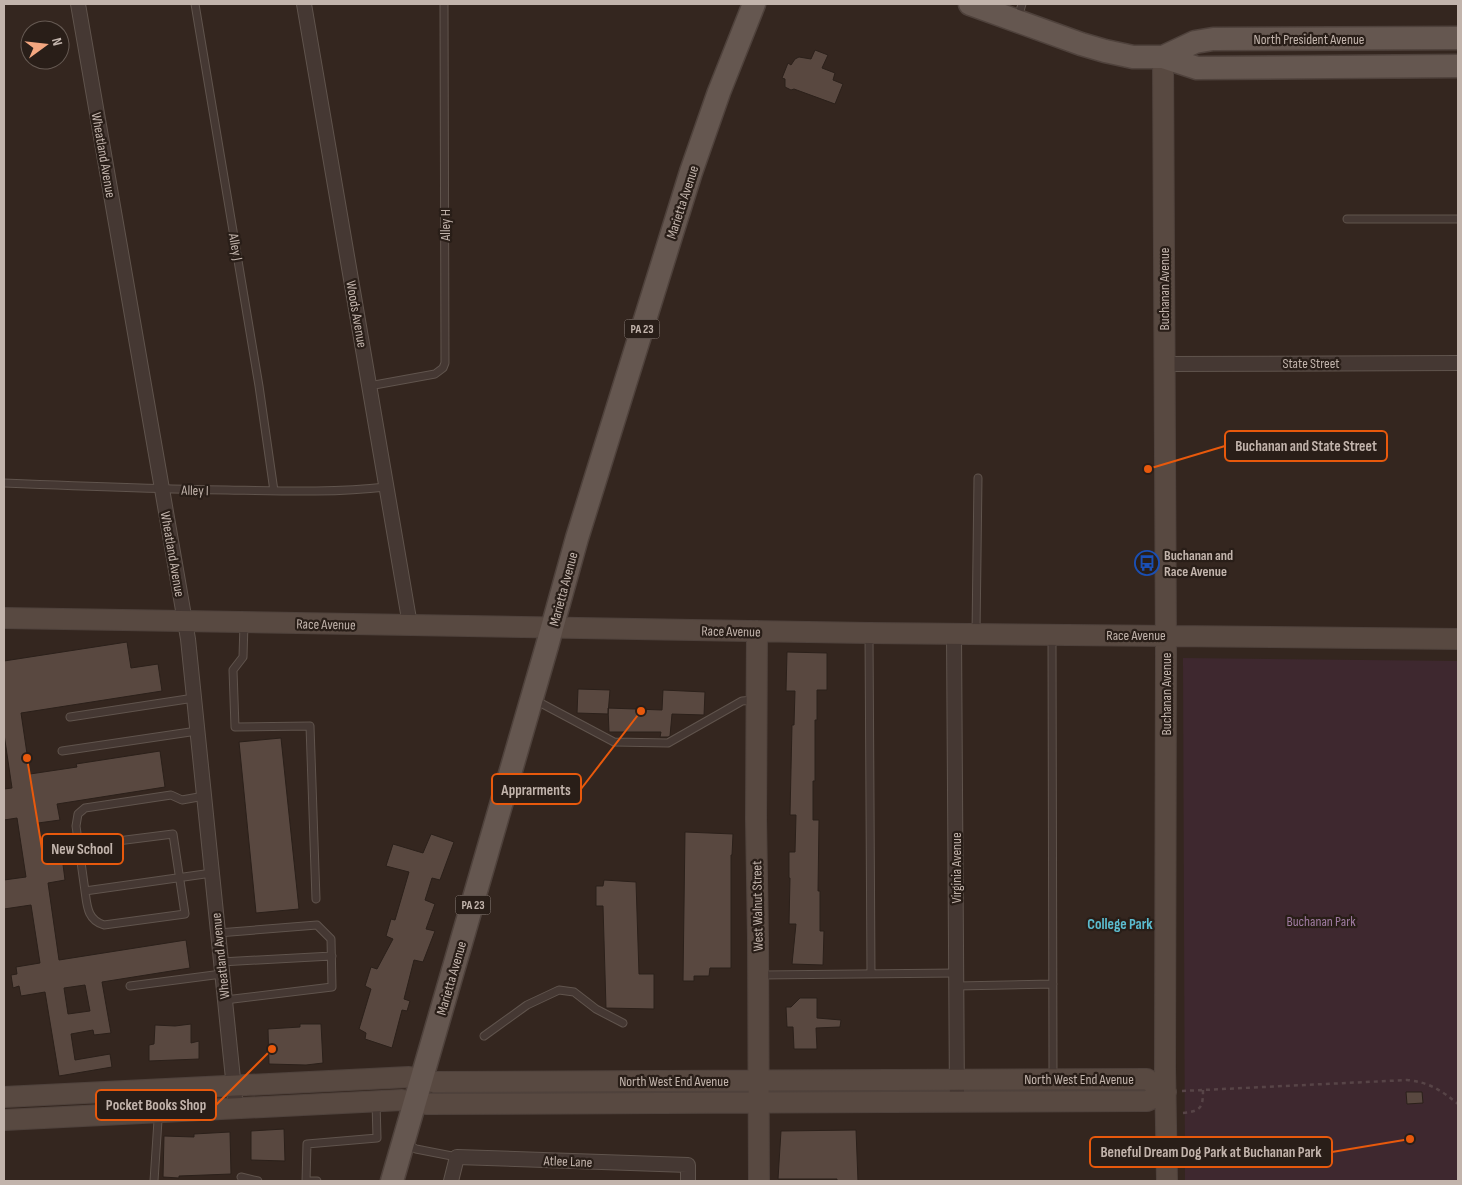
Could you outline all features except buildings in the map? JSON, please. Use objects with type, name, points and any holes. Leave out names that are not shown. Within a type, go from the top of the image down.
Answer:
[{"type":"main road","name":"Marietta Avenue","points":[[392,1181],[580,528],[685,190],[722,84],[754,4]]},
{"type":"main road","name":"North President Avenue","points":[[970,4],[1019,12],[1081,44],[1132,57],[1163,57],[1197,68],[1458,66]]},
{"type":"main road","name":"North President Avenue","points":[[1163,57],[1195,42],[1213,39],[1458,38]]},
{"type":"street","name":"Wheatland Avenue","points":[[78,4],[189,646],[236,1108]]},
{"type":"street","name":"Woods Avenue","points":[[304,4],[410,625]]},
{"type":"street","name":"Buchanan Avenue","points":[[1163,57],[1167,1181]]},
{"type":"street","name":"State Street","points":[[1165,364],[1458,363]]},
{"type":"street","name":"Race Avenue","points":[[4,618],[869,633],[1458,639]]},
{"type":"street","name":"West Walnut Street","points":[[757,631],[756,819],[759,1181]]},
{"type":"street","name":"Virginia Avenue","points":[[954,634],[957,1102]]},
{"type":"street","name":"North West End Avenue","points":[[4,1097],[408,1077],[434,1082],[1147,1079],[1166,1092],[1148,1101],[426,1104],[402,1100],[4,1120]]},
{"type":"street","points":[[451,1181],[457,1157]]},
{"type":"street","name":"Atlee Lane","points":[[457,1157],[688,1165],[688,1181]]},
{"type":"lane","name":"Alley J","points":[[195,4],[259,386],[274,491]]},
{"type":"lane","name":"Alley H","points":[[369,386],[435,374],[444,368],[445,363],[444,4]]},
{"type":"lane","points":[[1347,219],[1458,218]]},
{"type":"lane","points":[[976,634],[978,478]]},
{"type":"lane","name":"Alley I","points":[[4,483],[274,491],[386,487]]},
{"type":"lane","points":[[244,622],[243,656],[233,670],[235,728],[310,726],[316,899]]},
{"type":"lane","points":[[869,633],[871,974]]},
{"type":"lane","points":[[1052,635],[1053,1079]]},
{"type":"lane","points":[[70,717],[194,698]]},
{"type":"lane","points":[[532,698],[614,742],[668,744],[742,701],[757,699]]},
{"type":"lane","points":[[62,751],[197,731]]},
{"type":"lane","points":[[78,846],[173,834],[184,914],[110,924],[100,924],[91,917],[88,912],[78,846],[76,826],[78,814],[84,808],[171,795],[182,800],[204,796]]},
{"type":"lane","points":[[85,891],[212,874]]},
{"type":"lane","points":[[218,934],[317,925],[331,939],[332,987],[225,1000]]},
{"type":"lane","points":[[130,986],[221,968],[332,956]]},
{"type":"lane","points":[[758,975],[871,974],[1053,984]]},
{"type":"lane","points":[[484,1036],[527,1005],[559,990],[574,992],[596,1010],[623,1023]]},
{"type":"lane","points":[[154,1181],[160,1089]]},
{"type":"lane","points":[[317,1181],[305,1181],[307,1144],[377,1138],[376,1102]]},
{"type":"lane","points":[[404,1142],[416,1149],[457,1157]]},
{"type":"lane","points":[[241,1177],[258,1181]]},
{"type":"path","points":[[1166,1092],[1407,1080],[1418,1081],[1437,1088],[1458,1104]]},
{"type":"path","points":[[1183,1113],[1192,1112],[1201,1107],[1203,1090]]},
{"type":"green space","name":"Buchanan Park","points":[[1183,658],[1458,661],[1458,1181],[1185,1181]]},
{"type":"place","name":"Buchanan and State Street","points":[[1148,469]]},
{"type":"place","name":"Buchanan and Race Avenue","points":[[1147,563]]},
{"type":"place","name":"Apprarments","points":[[641,711]]},
{"type":"place","name":"New School","points":[[27,758]]},
{"type":"place","name":"Pocket Books Shop","points":[[272,1049]]},
{"type":"place","name":"Beneful Dream Dog Park at Buchanan Park","points":[[1410,1139]]},
{"type":"district","name":"College Park","points":[[1120,924]]}]
